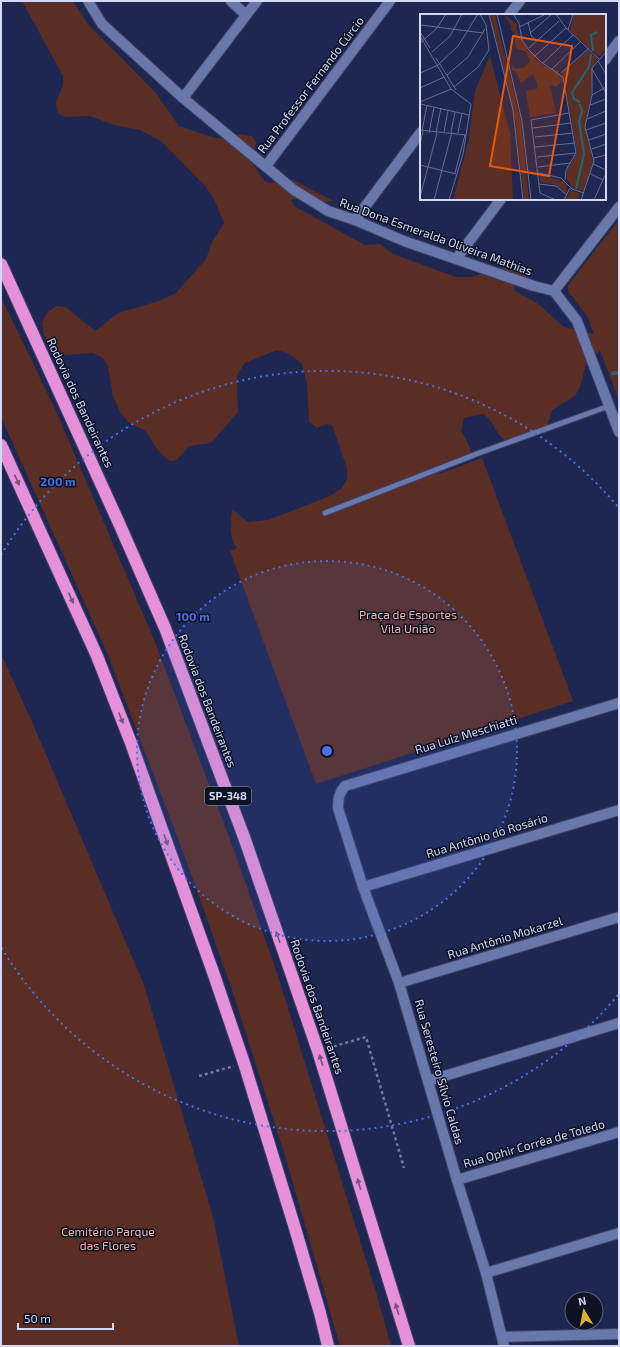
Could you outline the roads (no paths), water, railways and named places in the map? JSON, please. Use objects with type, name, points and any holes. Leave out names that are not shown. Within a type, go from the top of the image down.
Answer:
[{"type":"highway","name":"Rodovia dos Bandeirantes","points":[[1,264],[118,521],[164,628],[244,837],[318,1051],[409,1346]]},
{"type":"highway","points":[[1,445],[97,656],[126,729],[244,1063],[320,1313],[328,1346]]},
{"type":"street","name":"Rua Dona Esmeralda Oliveira Mathias","points":[[88,1],[102,24],[183,98],[294,190],[328,210],[404,241],[534,286],[554,291]]},
{"type":"street","points":[[231,1],[246,15]]},
{"type":"street","points":[[183,98],[257,1]]},
{"type":"street","name":"Rua Professor Fernando Cúrcio","points":[[266,166],[390,1]]},
{"type":"street","points":[[511,14],[520,1]]},
{"type":"street","points":[[606,59],[619,41]]},
{"type":"street","points":[[355,220],[420,133]]},
{"type":"street","points":[[456,259],[500,200]]},
{"type":"street","points":[[619,207],[554,291],[577,321],[619,432]]},
{"type":"street","name":"Rua Luiz Meschiatti","points":[[338,808],[338,798],[345,786],[619,703]]},
{"type":"street","name":"Rua Seresteiro Sílvio Caldas","points":[[338,808],[363,887],[399,983],[486,1273],[503,1341]]},
{"type":"street","name":"Rua Antônio do Rosário","points":[[363,887],[619,810]]},
{"type":"street","name":"Rua Antônio Mokarzel","points":[[399,983],[619,917]]},
{"type":"street","points":[[428,1081],[619,1023]]},
{"type":"street","name":"Rua Ophir Corrêa de Toledo","points":[[457,1180],[619,1132]]},
{"type":"street","points":[[486,1273],[619,1233]]},
{"type":"street","points":[[503,1341],[619,1334]]},
{"type":"lane","points":[[325,513],[479,453],[609,406]]},
{"type":"waterway","points":[[613,373],[619,373]]},
{"type":"park label","name":"Praça de Esportes Vila União","points":[[408,622]]},
{"type":"park label","name":"Cemitério Parque das Flores","points":[[108,1239]]}]
